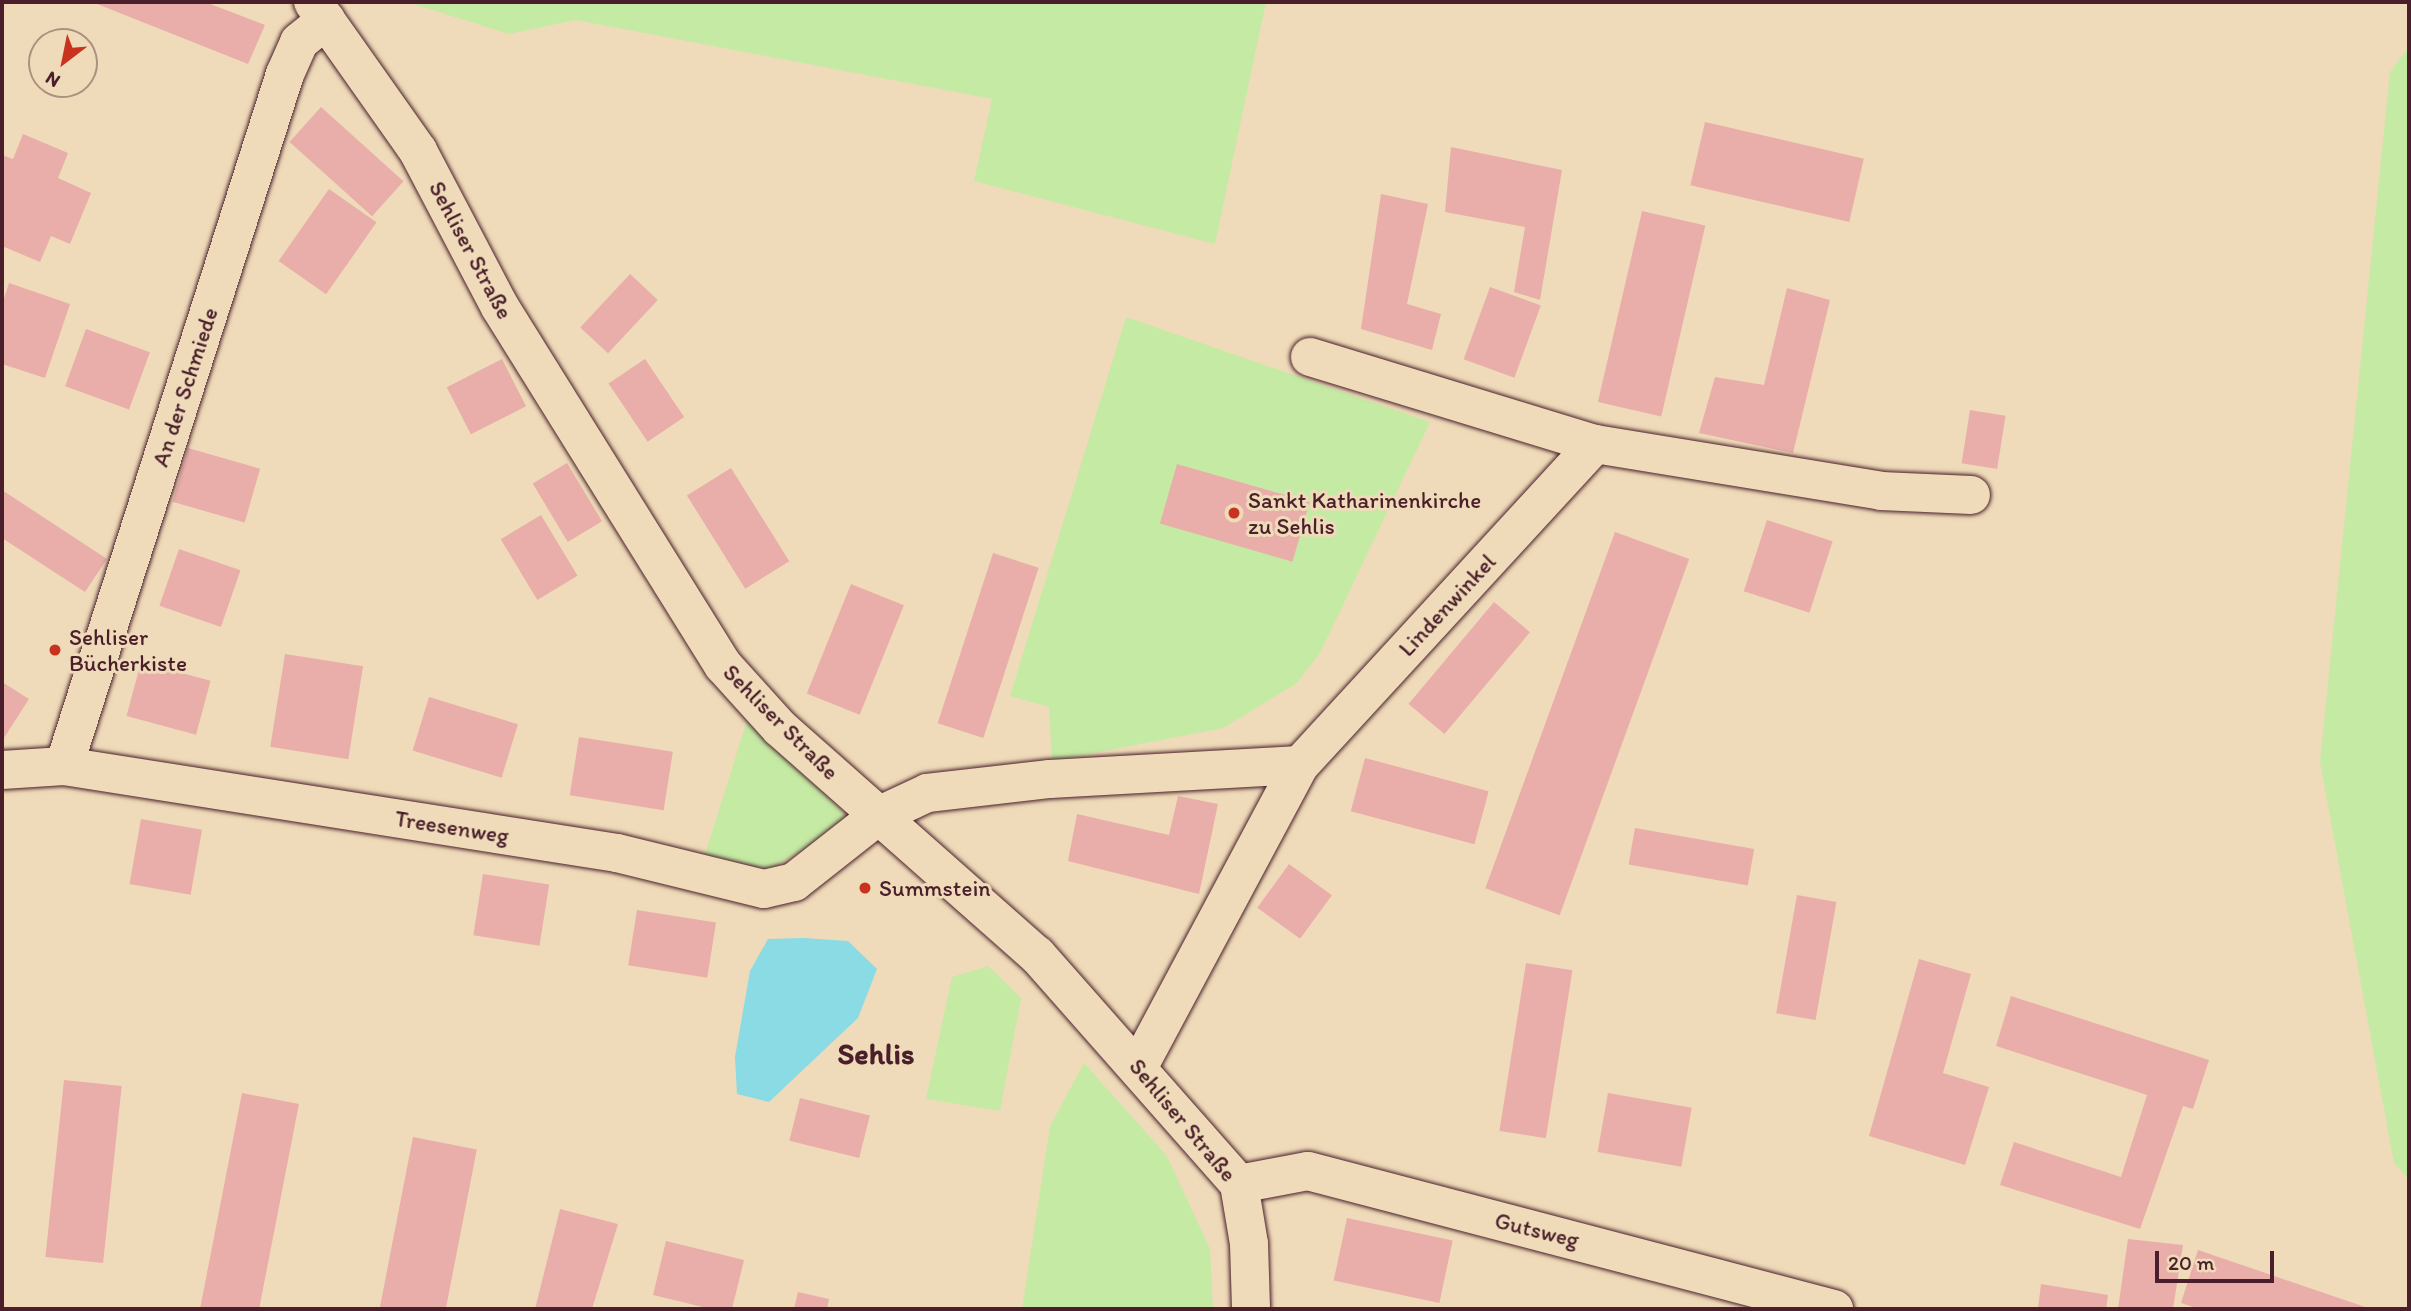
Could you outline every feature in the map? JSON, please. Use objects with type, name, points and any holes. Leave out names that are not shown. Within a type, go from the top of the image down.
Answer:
[{"type":"street","name":"An der Schmiede","points":[[64,766],[285,74],[299,42],[320,11]]},
{"type":"street","name":"Sehliser Straße","points":[[320,11],[418,151],[500,307],[723,665],[780,728],[1037,955],[1139,1066],[1239,1184],[1249,1244],[1251,1309]]},
{"type":"street","points":[[1310,357],[1595,444],[1881,491],[1971,495]]},
{"type":"street","name":"Lindenwinkel","points":[[1139,1066],[1300,765],[1595,444]]},
{"type":"street","points":[[878,816],[927,793],[1050,779],[1300,765]]},
{"type":"street","name":"Treesenweg","points":[[2,770],[64,766],[617,853],[764,889],[794,882],[878,816]]},
{"type":"street","name":"Gutsweg","points":[[1239,1184],[1308,1171],[1834,1309]]},
{"type":"green space","points":[[407,2],[1266,2],[1215,244],[974,181],[992,99],[576,20],[509,34]]},
{"type":"green space","points":[[2409,47],[2409,1180],[2394,1163],[2320,762],[2390,72]]},
{"type":"green space","points":[[1126,317],[1430,422],[1320,653],[1297,683],[1223,728],[1052,761],[1049,707],[1010,696]]},
{"type":"green space","points":[[751,708],[851,822],[768,870],[702,864]]},
{"type":"green space","points":[[988,966],[1021,998],[1000,1111],[926,1099],[952,977]]},
{"type":"green space","points":[[1084,1063],[1167,1156],[1210,1249],[1213,1309],[1022,1309],[1050,1126]]},
{"type":"water","points":[[768,939],[848,941],[877,969],[858,1018],[769,1102],[737,1094],[735,1057],[750,971]]},
{"type":"building","points":[[92,2],[205,2],[265,25],[248,64]]},
{"type":"building","points":[[321,107],[403,181],[372,216],[290,142]]},
{"type":"building","points":[[1705,122],[1864,159],[1849,222],[1690,185]]},
{"type":"building","points":[[23,134],[68,153],[58,178],[91,193],[70,244],[51,236],[40,262],[2,246],[2,155],[13,159]]},
{"type":"building","points":[[1451,147],[1562,170],[1540,300],[1514,292],[1525,227],[1445,212]]},
{"type":"building","points":[[329,189],[377,222],[326,294],[279,261]]},
{"type":"building","points":[[1381,194],[1428,204],[1407,304],[1441,314],[1432,350],[1361,329]]},
{"type":"building","points":[[1642,211],[1705,226],[1661,417],[1598,402]]},
{"type":"building","points":[[630,274],[658,300],[608,353],[580,327]]},
{"type":"building","points":[[9,283],[70,304],[45,378],[2,364],[2,305]]},
{"type":"building","points":[[1490,287],[1541,305],[1514,378],[1464,359]]},
{"type":"building","points":[[1787,288],[1830,300],[1793,453],[1699,433],[1715,377],[1764,385]]},
{"type":"building","points":[[86,329],[150,352],[129,410],[65,386]]},
{"type":"building","points":[[502,359],[526,406],[471,434],[447,387]]},
{"type":"building","points":[[645,359],[684,417],[648,442],[609,384]]},
{"type":"building","points":[[1970,410],[2006,416],[1997,469],[1962,463]]},
{"type":"building","points":[[188,448],[260,469],[245,523],[173,502]]},
{"type":"building","points":[[567,463],[602,521],[568,542],[533,484]]},
{"type":"building","name":"Sankt Katharinenkirche zu Sehlis","points":[[1177,464],[1310,502],[1293,562],[1160,524]]},
{"type":"building","points":[[731,468],[789,561],[745,589],[687,496]]},
{"type":"building","points":[[2,490],[107,559],[85,592],[2,538]]},
{"type":"building","points":[[541,515],[578,576],[537,600],[501,539]]},
{"type":"building","points":[[1767,520],[1833,541],[1809,613],[1744,591]]},
{"type":"building","points":[[1615,532],[1689,559],[1560,915],[1485,888]]},
{"type":"building","points":[[179,549],[240,570],[221,627],[159,606]]},
{"type":"building","points":[[993,553],[1039,568],[983,738],[938,723]]},
{"type":"building","points":[[851,584],[904,605],[860,715],[807,693]]},
{"type":"building","points":[[1494,602],[1530,632],[1445,734],[1409,704]]},
{"type":"building","points":[[285,654],[363,666],[348,759],[270,747]]},
{"type":"building","points":[[141,662],[211,681],[196,735],[127,716]]},
{"type":"building","points":[[2,682],[29,699],[2,741]]},
{"type":"building","points":[[429,697],[518,724],[502,778],[413,751]]},
{"type":"building","points":[[579,737],[673,752],[664,810],[570,795]]},
{"type":"building","points":[[1365,758],[1489,791],[1474,844],[1351,811]]},
{"type":"building","points":[[1178,796],[1218,804],[1199,894],[1068,861],[1077,814],[1169,835]]},
{"type":"building","points":[[141,819],[202,830],[191,895],[130,884]]},
{"type":"building","points":[[1635,828],[1754,849],[1748,885],[1629,864]]},
{"type":"building","points":[[1289,864],[1332,895],[1300,939],[1257,908]]},
{"type":"building","points":[[483,874],[549,884],[539,946],[473,935]]},
{"type":"building","points":[[1797,895],[1836,902],[1816,1020],[1776,1013]]},
{"type":"building","points":[[637,910],[716,923],[707,978],[628,965]]},
{"type":"building","points":[[1919,959],[1971,974],[1943,1073],[1989,1087],[1965,1165],[1869,1136]]},
{"type":"building","points":[[1526,963],[1572,970],[1546,1138],[1499,1131]]},
{"type":"building","points":[[2011,996],[2209,1060],[2193,1109],[2183,1106],[2140,1229],[2000,1185],[2014,1142],[2121,1177],[2147,1095],[1996,1046]]},
{"type":"building","points":[[64,1080],[122,1086],[103,1263],[45,1257]]},
{"type":"building","points":[[242,1093],[299,1104],[259,1309],[200,1309]]},
{"type":"building","points":[[1608,1093],[1692,1108],[1681,1167],[1598,1152]]},
{"type":"building","points":[[800,1098],[870,1115],[859,1158],[789,1141]]},
{"type":"building","points":[[413,1137],[477,1149],[446,1309],[380,1309]]},
{"type":"building","points":[[560,1209],[618,1224],[592,1309],[535,1309]]},
{"type":"building","points":[[1347,1218],[1453,1240],[1439,1303],[1334,1281]]},
{"type":"building","points":[[2128,1239],[2183,1245],[2173,1309],[2118,1309]]},
{"type":"building","points":[[666,1241],[744,1260],[732,1309],[711,1309],[653,1295]]},
{"type":"building","points":[[2198,1250],[2371,1309],[2200,1309],[2181,1303]]},
{"type":"building","points":[[2041,1284],[2108,1295],[2106,1309],[2038,1309]]},
{"type":"building","points":[[798,1292],[829,1299],[827,1309],[794,1309]]},
{"type":"place","name":"Sankt Katharinenkirche zu Sehlis","points":[[1234,513]]},
{"type":"place","name":"Sehliser Bücherkiste","points":[[55,650]]},
{"type":"place","name":"Summstein","points":[[865,888]]},
{"type":"district","name":"Sehlis","points":[[876,1054]]}]
